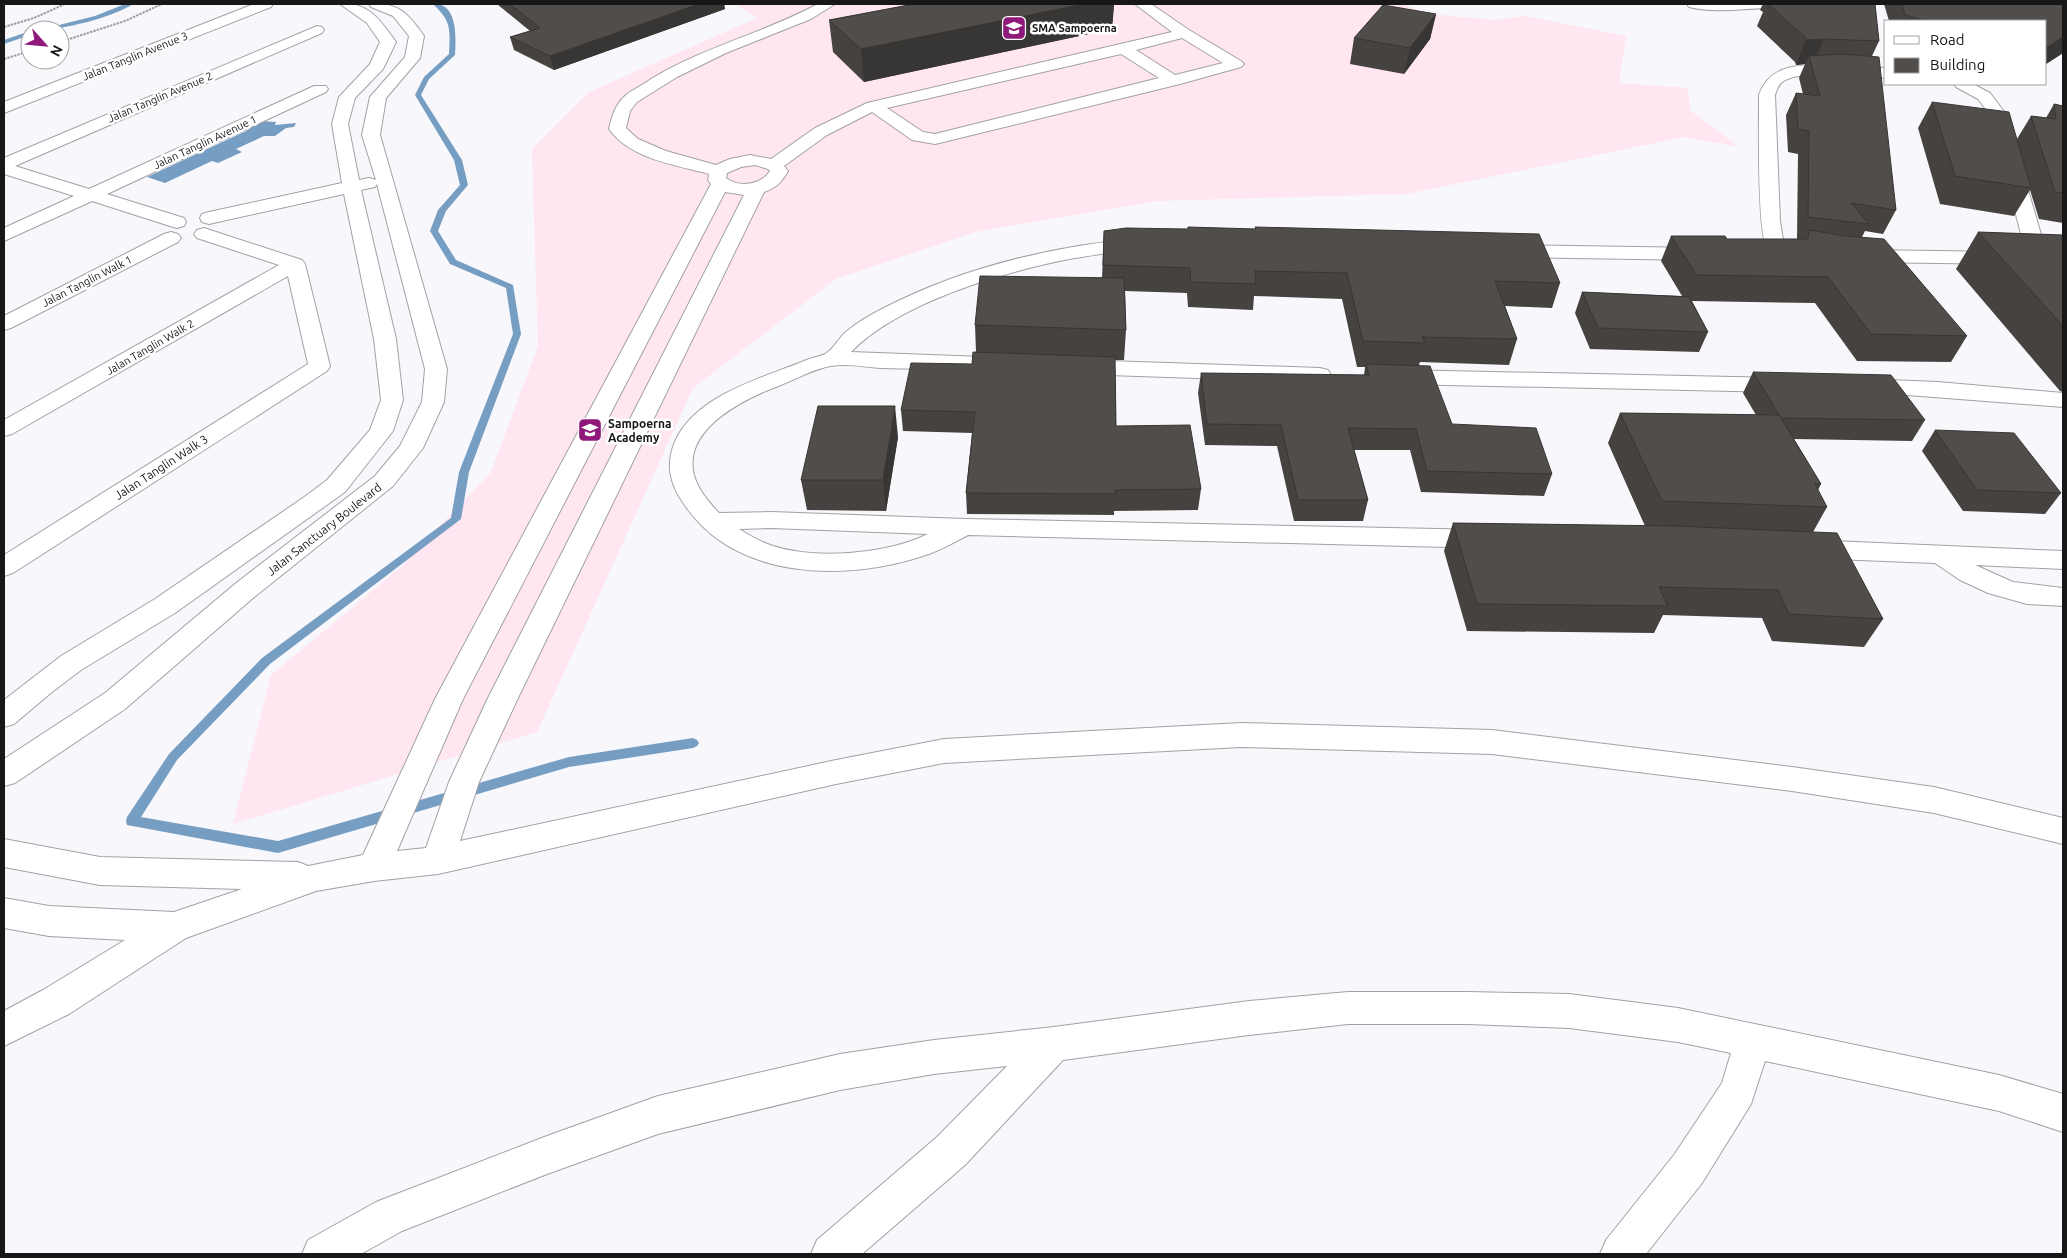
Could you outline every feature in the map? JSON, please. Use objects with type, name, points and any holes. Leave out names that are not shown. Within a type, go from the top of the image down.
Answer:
[{"type":"street","name":"Jalan Tanglin Avenue 3","points":[[4,108],[266,4]]},
{"type":"street","points":[[4,716],[42,684],[71,663],[165,606],[283,526],[336,486],[380,431],[392,400],[390,370],[340,124],[347,97],[377,66],[388,42],[372,20],[347,4]]},
{"type":"street","name":"Jalan Sanctuary Boulevard","points":[[5,771],[115,701],[206,623],[384,481],[411,448],[433,402],[436,369],[371,135],[374,108],[378,97],[412,58],[417,36],[398,13],[376,4]]},
{"type":"street","points":[[374,866],[448,699],[719,177],[733,163],[744,161],[755,160],[774,165],[779,171],[777,177],[769,183],[757,187],[736,189],[719,177],[632,144],[616,129],[622,110],[631,99],[671,74],[721,50],[806,16],[828,4]]},
{"type":"street","points":[[873,106],[918,136],[935,139],[1174,81],[1236,64],[1184,33],[1142,4]]},
{"type":"street","points":[[1694,4],[1722,6],[1766,4]]},
{"type":"street","name":"Jalan Tanglin Avenue 2","points":[[4,166],[317,30]]},
{"type":"street","points":[[774,165],[817,133],[838,121],[873,106],[1123,49],[1184,33]]},
{"type":"street","points":[[1123,49],[1174,81]]},
{"type":"street","points":[[1774,244],[1771,222],[1767,95],[1771,84],[1776,78],[1793,72],[1820,70],[1884,73]]},
{"type":"street","points":[[1842,255],[2011,258],[2031,251],[2032,238],[1998,114],[1984,96],[1964,85]]},
{"type":"street","name":"Jalan Tanglin Avenue 1","points":[[4,234],[320,89]]},
{"type":"street","points":[[4,166],[90,195],[174,230],[184,240],[208,227],[283,217],[353,194],[387,187]]},
{"type":"street","points":[[438,860],[460,794],[502,700],[757,187]]},
{"type":"street","points":[[208,227],[295,264]]},
{"type":"street","name":"Jalan Tanglin Walk 1","points":[[4,324],[174,230]]},
{"type":"street","points":[[832,359],[853,334],[884,317],[923,298],[999,270],[1078,251],[1123,244],[1163,243]]},
{"type":"street","points":[[1755,250],[1774,244],[1823,254]]},
{"type":"street","points":[[1488,250],[1716,254]]},
{"type":"street","name":"Jalan Tanglin Walk 3","points":[[4,567],[319,366],[295,264]]},
{"type":"street","name":"Jalan Tanglin Walk 2","points":[[4,430],[295,264]]},
{"type":"street","points":[[965,527],[921,547],[895,555],[855,561],[808,563],[771,554],[727,535],[712,522],[690,495],[683,477],[680,461],[686,443],[716,409],[739,394],[832,359],[1029,365]]},
{"type":"street","points":[[1058,366],[1336,375]]},
{"type":"street","points":[[1375,376],[1804,385]]},
{"type":"street","points":[[1842,386],[1938,389],[2061,404]]},
{"type":"street","points":[[712,522],[771,520],[965,527],[1512,539]]},
{"type":"street","points":[[1791,548],[2063,560]]},
{"type":"street","points":[[1940,554],[1967,574],[1990,586],[2014,592],[2063,597]]},
{"type":"street","points":[[165,606],[206,623]]},
{"type":"street","points":[[4,1029],[56,1002],[174,927],[316,877],[374,866],[438,860],[836,772],[944,751],[1241,735],[1492,742],[1792,779],[1915,798],[2063,831]]},
{"type":"street","points":[[4,853],[100,871],[316,877]]},
{"type":"street","points":[[4,913],[49,921],[174,927]]},
{"type":"street","points":[[322,1254],[390,1216],[546,1155],[658,1115],[840,1072],[934,1057],[1054,1044],[1248,1018],[1358,1008],[1468,1008],[1569,1011],[1678,1025],[1999,1093],[2063,1113]]},
{"type":"street","points":[[1620,1254],[1688,1169],[1738,1090],[1753,1040]]},
{"type":"street","points":[[830,1254],[951,1151],[1054,1044]]},
{"type":"path","points":[[4,27],[34,18],[64,4]]},
{"type":"path","points":[[70,39],[144,13],[162,4]]},
{"type":"path","points":[[4,59],[20,54]]},
{"type":"shaded area","name":"Sampoerna Academy","points":[[736,4],[1402,4],[1429,14],[1495,20],[1525,16],[1626,36],[1619,83],[1688,88],[1690,110],[1739,147],[1685,137],[1406,194],[1157,201],[975,232],[836,279],[693,388],[537,732],[233,824],[271,675],[401,567],[491,472],[538,346],[532,149],[589,92],[757,18]]},
{"type":"water","points":[[261,121],[276,122],[275,125],[296,123],[294,127],[286,128],[275,136],[264,136],[236,149],[242,152],[218,163],[212,161],[165,183],[147,177],[246,131]]},
{"type":"building","points":[[510,4],[699,4],[550,56],[510,37],[540,28]]},
{"type":"building","points":[[914,4],[1084,4],[861,49],[829,20]]},
{"type":"building","points":[[1768,4],[1875,4],[1879,41],[1806,40]]},
{"type":"building","points":[[1902,4],[2063,4],[2063,37],[2047,47],[2047,20],[1922,20],[1905,15]]},
{"type":"building","points":[[1383,5],[1436,14],[1410,48],[1354,38]]},
{"type":"building","points":[[1842,54],[1879,57],[1896,210],[1851,203],[1869,224],[1808,217],[1809,131],[1798,129],[1796,93],[1820,96],[1809,56]]},
{"type":"building","points":[[1932,102],[2009,112],[2031,188],[1955,176]]},
{"type":"building","points":[[2054,104],[2063,106],[2063,193],[2055,192],[2031,116],[2056,119]]},
{"type":"building","points":[[1188,227],[1539,234],[1560,283],[1495,281],[1517,339],[1422,337],[1425,343],[1363,341],[1347,273],[1255,271],[1256,284],[1191,282],[1190,268],[1103,265],[1104,231],[1126,228],[1188,229]]},
{"type":"building","points":[[1809,230],[1845,236],[1884,239],[1967,336],[1871,334],[1828,277],[1697,275],[1671,236],[1725,236],[1727,239],[1808,239]]},
{"type":"building","points":[[1978,232],[2063,235],[2063,326]]},
{"type":"building","points":[[980,276],[1124,278],[1126,330],[975,325]]},
{"type":"building","points":[[1582,292],[1689,297],[1708,332],[1598,328]]},
{"type":"building","points":[[973,352],[1115,357],[1116,426],[1190,425],[1201,489],[1115,490],[1116,494],[966,493],[975,412],[901,410],[911,363],[972,364]]},
{"type":"building","points":[[1366,364],[1430,366],[1452,424],[1536,428],[1552,474],[1427,471],[1416,429],[1348,428],[1368,500],[1298,500],[1281,425],[1207,424],[1201,373],[1369,375]]},
{"type":"building","points":[[1753,372],[1891,375],[1925,420],[1781,418]]},
{"type":"building","points":[[818,406],[895,406],[883,480],[801,480]]},
{"type":"building","points":[[1620,413],[1779,415],[1821,484],[1815,484],[1827,507],[1662,501]]},
{"type":"building","points":[[1935,430],[2014,433],[2061,493],[1977,490]]},
{"type":"building","points":[[1453,523],[1675,526],[1837,533],[1883,619],[1789,614],[1778,590],[1659,587],[1668,606],[1477,604]]},
{"type":"waterway","points":[[70,23],[97,17],[130,4]]},
{"type":"waterway","points":[[436,4],[447,14],[452,26],[452,55],[426,78],[418,95],[458,160],[464,185],[442,210],[434,231],[453,262],[510,287],[517,334],[464,472],[456,519],[266,661],[173,757],[132,821],[278,847],[569,762],[693,743]]},
{"type":"waterway","points":[[4,42],[20,36]]},
{"type":"place","name":"SMA Sampoerna","points":[[1014,28]]},
{"type":"place","name":"Sampoerna Academy","points":[[590,430]]}]
